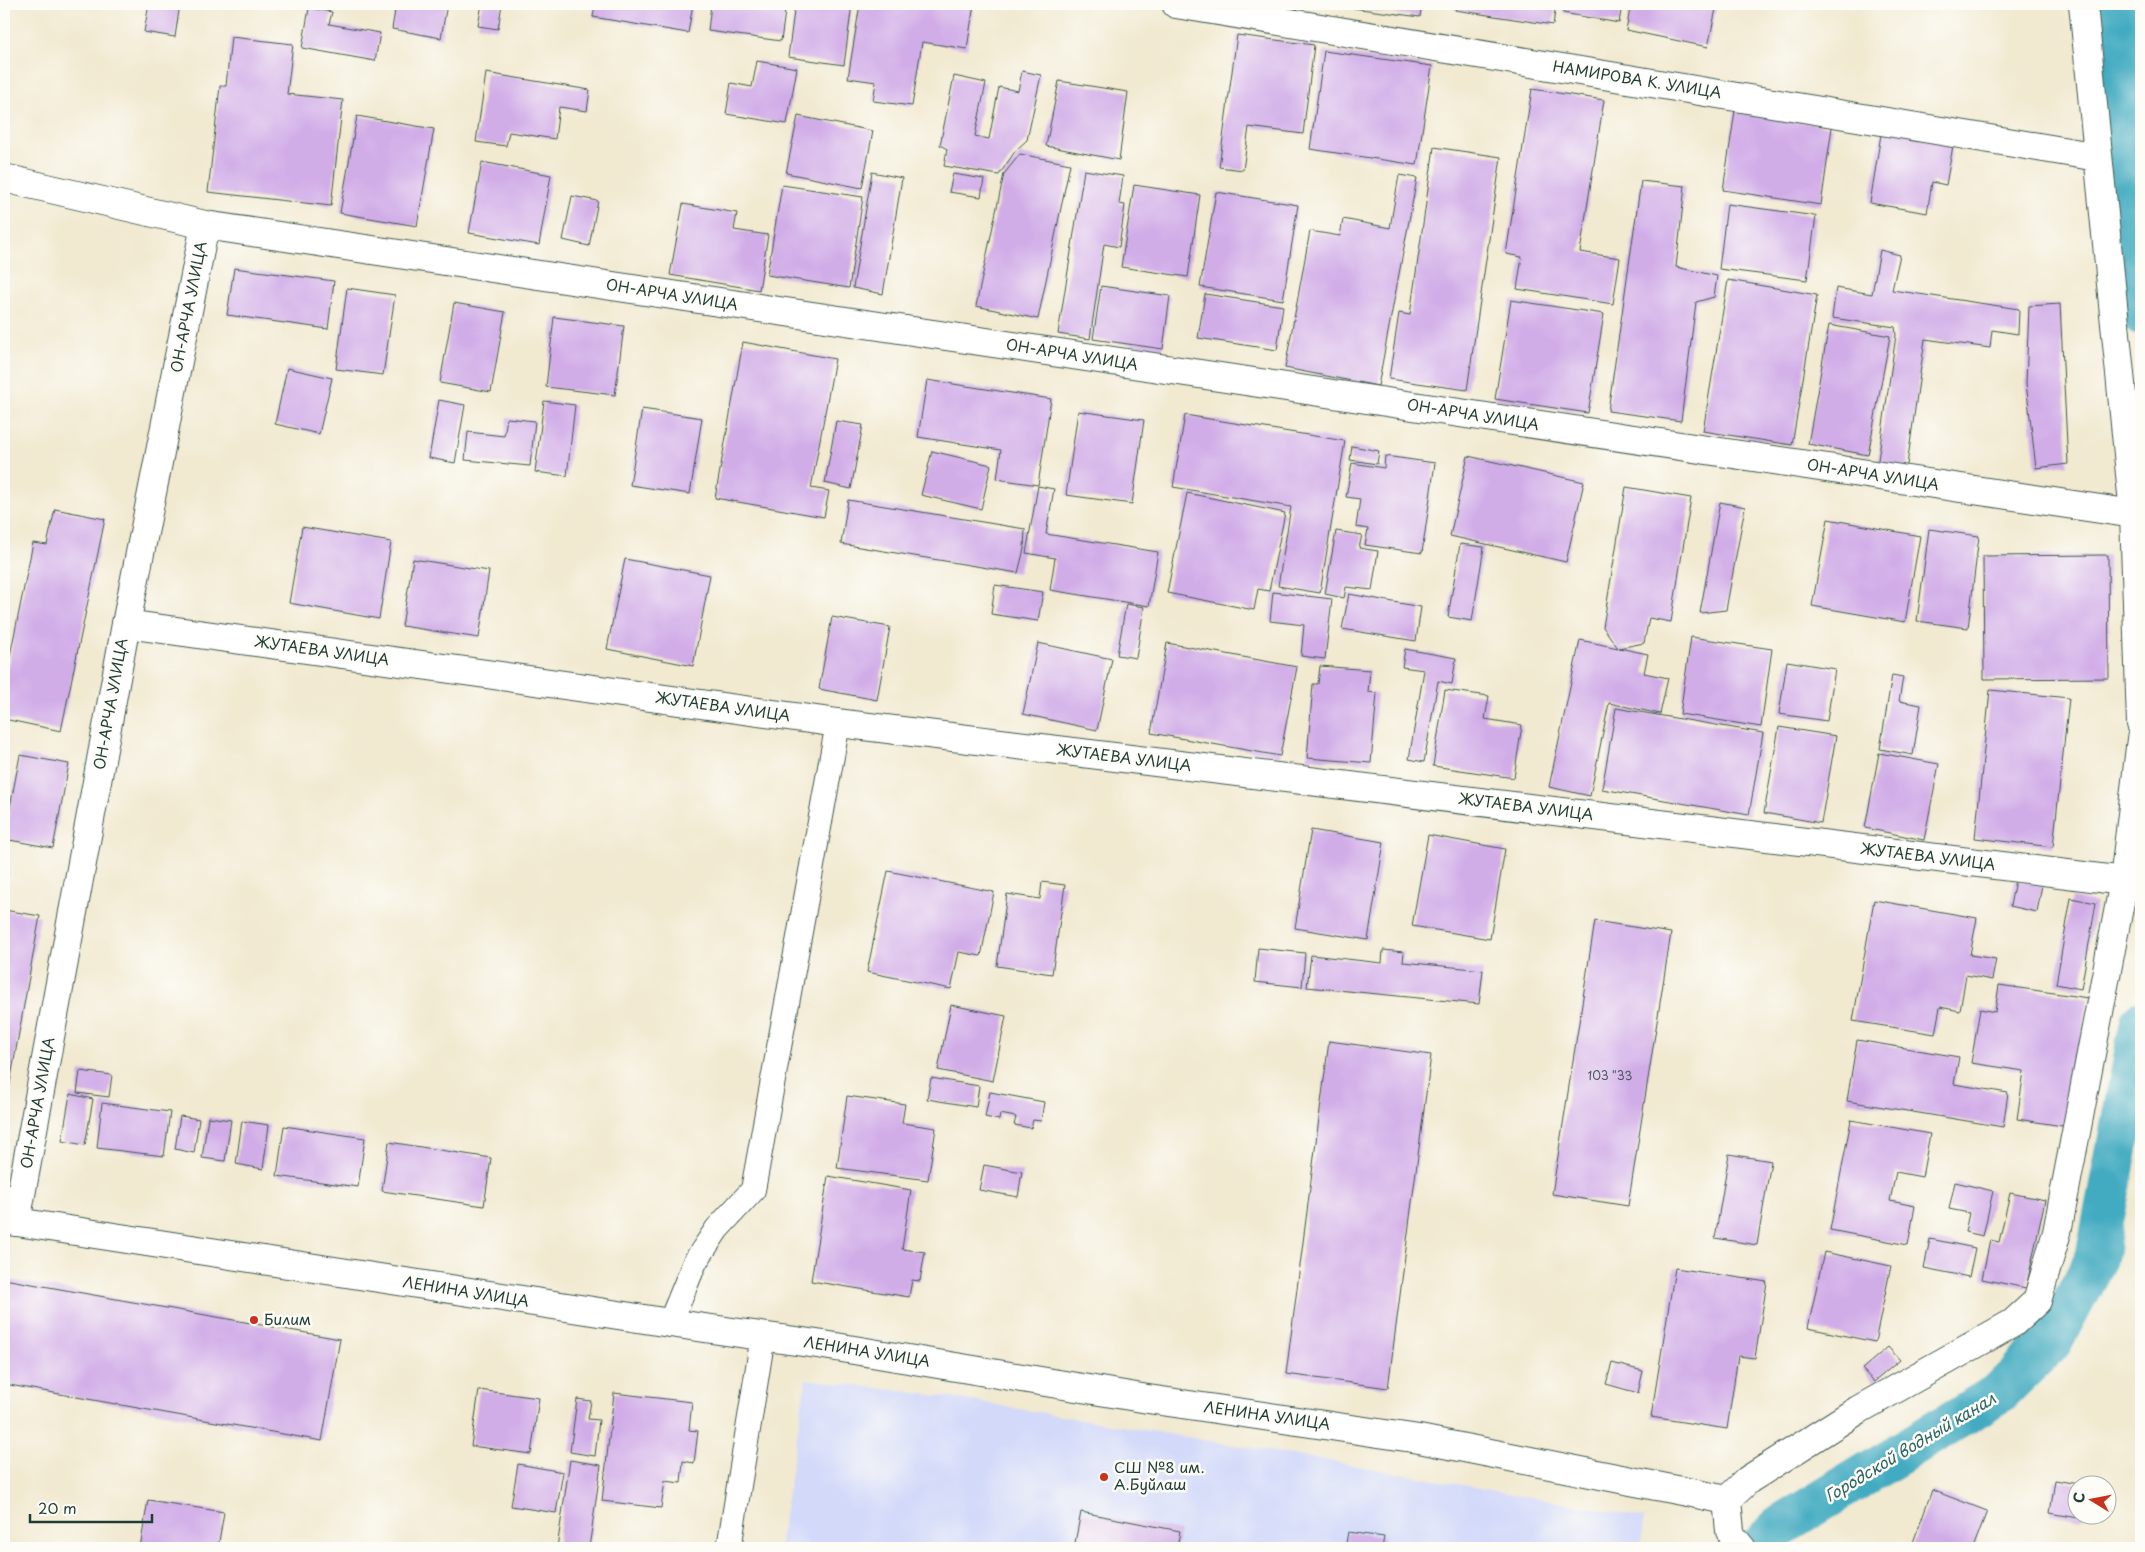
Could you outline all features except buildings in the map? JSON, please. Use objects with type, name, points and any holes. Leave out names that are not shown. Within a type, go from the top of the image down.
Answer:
[{"type":"street","name":"НАМИРОВА К. УЛИЦА","points":[[1176,4],[2098,157]]},
{"type":"street","points":[[2083,4],[2137,515],[2141,724]]},
{"type":"street","points":[[4,178],[205,225]]},
{"type":"street","name":"ОН-АРЧА УЛИЦА","points":[[10,1221],[205,225],[2137,515]]},
{"type":"street","name":"ЖУТАЕВА УЛИЦА","points":[[126,624],[838,722],[2124,881]]},
{"type":"street","points":[[1737,1540],[1727,1500],[1748,1480],[1850,1415],[2012,1323],[2037,1301],[2057,1232],[2124,881],[2141,739]]},
{"type":"street","name":"ЛЕНИНА УЛИЦА","points":[[10,1221],[763,1336],[1148,1399],[1419,1439],[1727,1500]]},
{"type":"lane","points":[[670,1323],[695,1262],[717,1229],[753,1190],[838,722]]},
{"type":"lane","points":[[729,1548],[763,1336]]},
{"type":"shaded area","name":"СШ №8 им. А.Буйлаш","points":[[806,1379],[955,1398],[1341,1463],[1645,1518],[1640,1548],[779,1548]]},
{"type":"waterway","name":"Городской водный канал","points":[[2118,4],[2132,246],[2141,314]]},
{"type":"waterway","name":"Городской водный канал","points":[[1758,1548],[1779,1527],[1999,1393],[2052,1341],[2096,1258],[2141,1022]]},
{"type":"place","name":"Билим","points":[[254,1320]]},
{"type":"place","name":"СШ №8 им. А.Буйлаш","points":[[1104,1477]]}]
